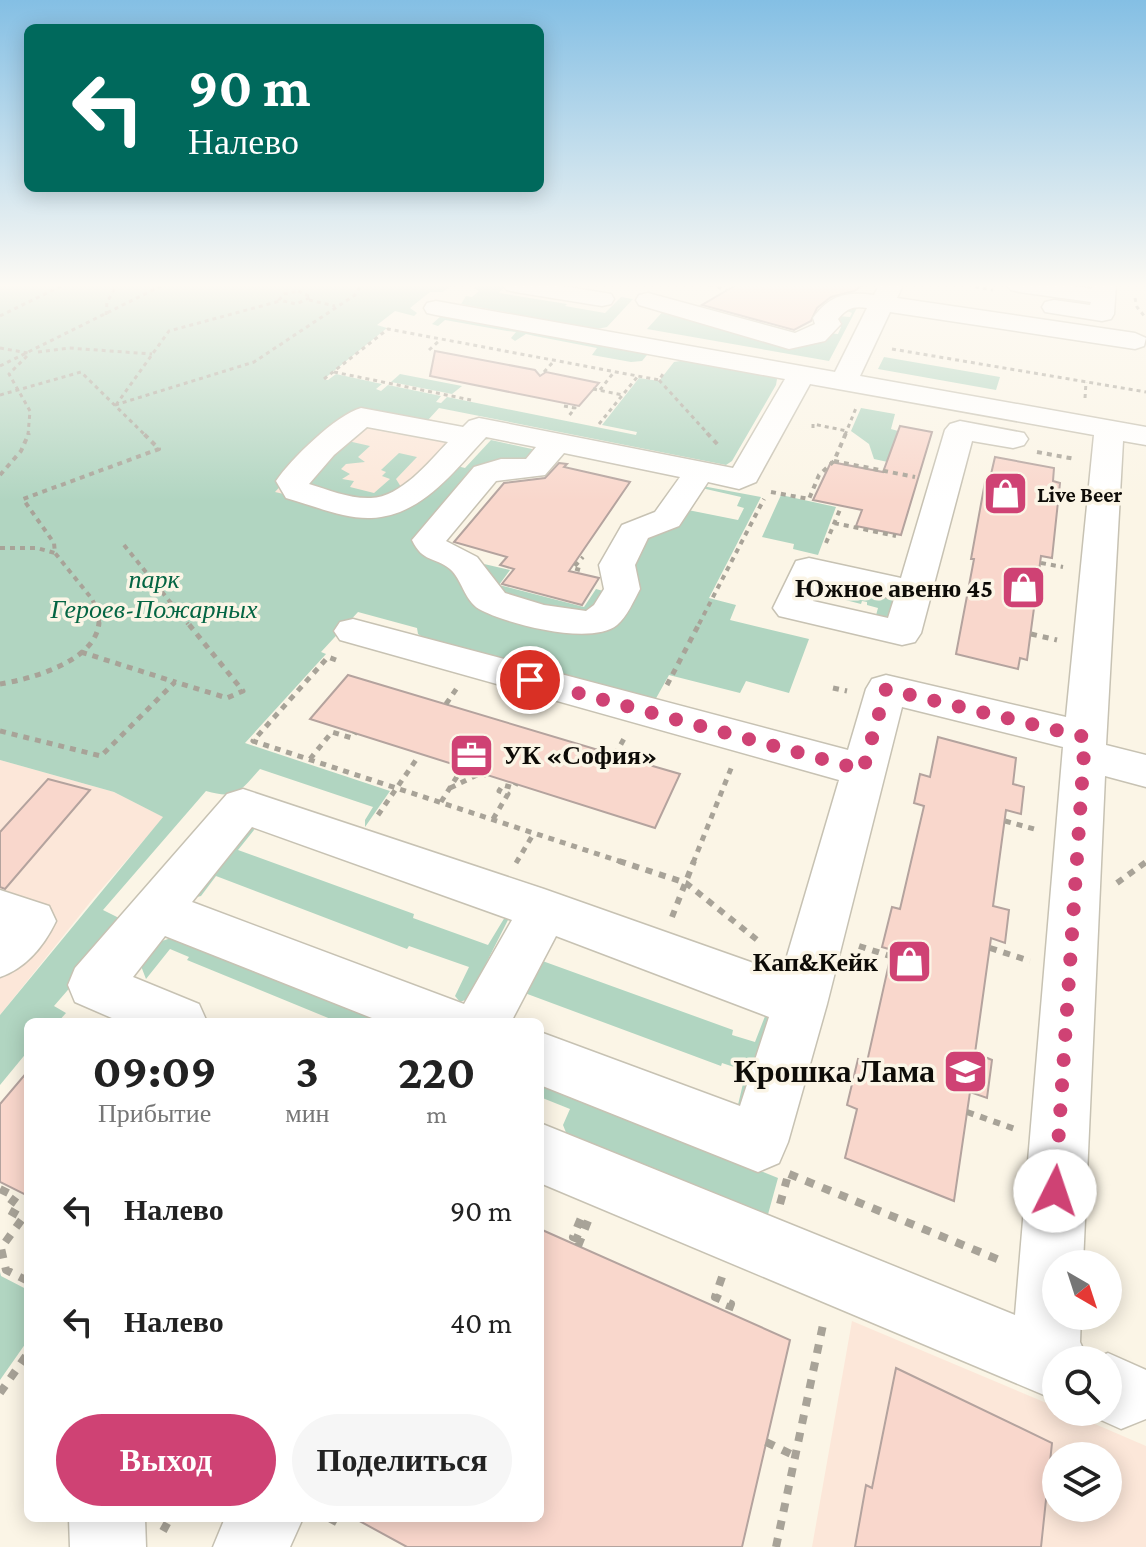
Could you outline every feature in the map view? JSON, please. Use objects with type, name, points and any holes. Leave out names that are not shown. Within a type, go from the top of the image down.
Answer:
[{"type":"lane","points":[[582,357],[654,369],[802,374],[844,381],[1098,451]]},
{"type":"lane","points":[[637,357],[654,369]]},
{"type":"lane","points":[[844,381],[856,357]]},
{"type":"lane","points":[[690,483],[745,475],[802,374]]},
{"type":"lane","points":[[469,437],[361,417],[323,449],[292,481],[293,486],[307,493],[362,507],[387,506],[411,494],[469,437],[479,427],[557,443],[690,483],[719,502]]},
{"type":"lane","points":[[915,592],[948,483],[960,430],[1098,451],[1146,436]]},
{"type":"lane","points":[[557,443],[534,468],[501,468],[485,474],[429,537],[430,545],[437,551],[465,563],[483,594],[496,602],[578,623],[601,619],[624,588],[624,579],[617,565],[621,553],[637,530],[667,519],[690,483]]},
{"type":"lane","points":[[1051,1250],[1085,746],[1098,451]]},
{"type":"lane","points":[[348,647],[744,738],[863,770]]},
{"type":"lane","points":[[544,1060],[758,1142],[806,982],[886,689],[1085,746],[1146,771]]},
{"type":"lane","points":[[171,1018],[94,985],[243,806],[658,951],[806,982]]},
{"type":"lane","points":[[156,910],[435,1018]]},
{"type":"lane","points":[[485,1018],[544,910]]},
{"type":"lane","points":[[0,911],[31,921],[0,955]]},
{"type":"lane","points":[[544,1155],[747,1259],[1042,1360]]},
{"type":"lane","points":[[107,1522],[108,1547]]},
{"type":"lane","points":[[251,1547],[263,1522]]},
{"type":"path","points":[[0,366],[21,357]]},
{"type":"path","points":[[0,475],[30,434],[27,403],[9,374],[27,357]]},
{"type":"path","points":[[115,405],[151,357]]},
{"type":"path","points":[[115,405],[261,357]]},
{"type":"path","points":[[324,379],[353,357]]},
{"type":"path","points":[[538,357],[615,372],[654,369]]},
{"type":"path","points":[[912,361],[913,357]]},
{"type":"path","points":[[940,357],[1146,392]]},
{"type":"path","points":[[544,372],[555,360]]},
{"type":"path","points":[[598,426],[623,395],[654,369]]},
{"type":"path","points":[[654,369],[723,450]]},
{"type":"path","points":[[0,395],[81,372],[159,449],[23,499],[54,543],[55,553],[99,614],[99,626],[80,652],[41,675],[0,684]]},
{"type":"path","points":[[334,372],[478,401]]},
{"type":"path","points":[[600,390],[615,372]]},
{"type":"path","points":[[1085,398],[1086,382]]},
{"type":"path","points":[[593,389],[623,395]]},
{"type":"path","points":[[563,406],[575,408],[566,419],[582,422]]},
{"type":"path","points":[[672,675],[768,491],[809,499],[819,475],[834,461],[857,406]]},
{"type":"path","points":[[813,428],[813,424],[847,431]]},
{"type":"path","points":[[1029,450],[1072,458],[1098,451],[1084,505],[1049,499]]},
{"type":"path","points":[[834,461],[916,477]]},
{"type":"path","points":[[822,553],[841,507]]},
{"type":"path","points":[[834,523],[903,538]]},
{"type":"path","points":[[80,652],[227,698],[243,691],[124,545]]},
{"type":"path","points":[[0,548],[37,548],[55,553]]},
{"type":"path","points":[[590,554],[579,571],[591,574]]},
{"type":"path","points":[[1041,563],[1066,568]]},
{"type":"path","points":[[1031,634],[1071,643]]},
{"type":"path","points":[[348,647],[328,657],[253,741],[686,883],[806,982]]},
{"type":"path","points":[[0,731],[101,756],[175,682]]},
{"type":"path","points":[[310,759],[332,732],[352,738],[355,733]]},
{"type":"path","points":[[658,951],[744,738]]},
{"type":"path","points":[[357,845],[416,760]]},
{"type":"path","points":[[441,802],[462,769],[486,775]]},
{"type":"path","points":[[449,788],[477,775]]},
{"type":"path","points":[[493,819],[508,794],[499,791],[503,785],[514,788],[516,784]]},
{"type":"path","points":[[1005,821],[1042,832]]},
{"type":"path","points":[[1114,885],[1146,862]]},
{"type":"path","points":[[990,948],[1043,965]]},
{"type":"path","points":[[868,949],[890,956]]},
{"type":"path","points":[[967,1112],[1027,1133]]},
{"type":"path","points":[[728,1312],[731,1304],[715,1297],[747,1259],[788,1174],[792,1158]]},
{"type":"path","points":[[788,1174],[1013,1266],[1042,1281]]},
{"type":"path","points":[[0,1189],[16,1197],[7,1209],[23,1218],[1,1248],[6,1270],[24,1279]]},
{"type":"path","points":[[581,1218],[573,1237],[579,1243],[586,1226]]},
{"type":"path","points":[[776,1547],[825,1314],[811,1308]]},
{"type":"path","points":[[0,1393],[24,1359]]},
{"type":"path","points":[[766,1442],[795,1456]]},
{"type":"shaded area","points":[[359,408],[472,434],[392,533],[270,492]]},
{"type":"shaded area","points":[[0,760],[114,792],[164,817],[92,900],[0,1015]]},
{"type":"shaded area","points":[[852,1321],[1042,1401],[1042,1426],[1100,1426],[1146,1446],[1146,1547],[812,1547]]},
{"type":"green space","name":"парк Героев-Пожарных","points":[[0,357],[351,357],[324,379],[328,380],[336,374],[382,384],[376,389],[381,391],[388,385],[441,396],[436,402],[441,403],[447,397],[636,435],[637,432],[602,425],[639,378],[659,381],[674,362],[686,360],[777,379],[732,461],[726,465],[439,408],[428,420],[441,423],[358,410],[320,443],[275,492],[370,514],[483,436],[499,438],[481,440],[457,466],[465,468],[491,440],[541,451],[537,459],[505,464],[424,533],[454,562],[477,598],[584,629],[631,549],[688,510],[738,520],[744,508],[737,506],[741,497],[697,485],[761,497],[709,598],[736,605],[730,620],[809,639],[789,693],[746,681],[740,693],[669,675],[654,702],[424,638],[418,634],[417,628],[358,612],[321,652],[326,654],[245,743],[390,791],[365,827],[365,820],[373,807],[260,769],[237,792],[216,794],[206,791],[103,910],[121,919],[118,932],[54,1006],[66,1013],[62,1018],[24,1018],[24,1056],[0,1085],[0,1015],[163,817],[114,792],[0,760]]},
{"type":"green space","points":[[604,357],[645,357],[642,361]]},
{"type":"green space","points":[[807,357],[831,357],[829,361]]},
{"type":"green space","points":[[885,357],[1000,377],[996,390],[878,369]]},
{"type":"green space","points":[[400,374],[462,386],[452,394],[391,382]]},
{"type":"green space","points":[[861,408],[895,414],[891,429],[898,431],[906,466],[874,459],[869,444],[851,431]]},
{"type":"green space","points":[[339,439],[370,446],[358,457],[365,462],[346,464],[341,469],[350,474],[342,479],[354,481],[350,487],[374,493],[390,479],[382,476],[386,472],[381,470],[399,453],[417,457],[396,479],[401,487],[382,502],[310,490],[304,475]]},
{"type":"green space","points":[[781,495],[836,507],[818,555],[793,549],[794,544],[762,537]]},
{"type":"green space","points":[[484,564],[510,570],[499,585],[584,607],[596,589],[607,592],[594,610],[576,613],[502,594]]},
{"type":"green space","points":[[834,585],[892,599],[895,602],[892,615],[875,619],[878,608],[867,605],[867,602],[862,601],[861,604],[830,596]]},
{"type":"green space","points":[[253,826],[254,830],[238,850],[414,914],[413,918],[488,945],[505,917],[509,918],[468,999],[460,1002],[455,996],[469,967],[409,946],[407,949],[216,876],[201,896],[193,898]]},
{"type":"green space","points":[[174,937],[379,1018],[328,1018],[187,960],[189,957],[170,949],[146,979],[141,966],[156,943]]},
{"type":"green space","points":[[537,959],[733,1030],[732,1035],[755,1042],[767,1011],[770,1018],[744,1104],[737,1109],[746,1071],[722,1063],[721,1066],[522,992]]},
{"type":"green space","points":[[544,1085],[778,1178],[767,1218],[567,1135],[563,1125],[570,1109],[544,1099]]},
{"type":"green space","points":[[0,1272],[1,1276],[24,1288],[24,1346],[0,1380]]},
{"type":"building","points":[[434,357],[468,357],[535,370],[540,376],[546,372],[599,383],[579,406],[430,376]]},
{"type":"building","points":[[900,426],[932,432],[901,535],[856,526],[862,510],[813,500],[831,462],[883,472]]},
{"type":"building","points":[[995,457],[1054,468],[1053,481],[1060,483],[1052,558],[1041,556],[1027,660],[1020,658],[1018,669],[956,654],[985,482],[989,483]]},
{"type":"building","points":[[559,463],[567,464],[564,467],[630,482],[569,571],[599,578],[582,605],[502,584],[514,569],[500,565],[507,557],[454,542],[504,483],[545,478]]},
{"type":"building","points":[[348,675],[680,774],[655,828],[310,719]]},
{"type":"building","points":[[938,737],[1016,758],[1013,784],[1024,787],[1021,814],[1006,810],[993,906],[1009,910],[1005,943],[991,938],[975,1053],[992,1060],[987,1098],[970,1092],[954,1201],[845,1158],[857,1109],[847,1105],[858,1059],[867,1062],[892,950],[882,947],[892,907],[900,909],[924,806],[914,803],[920,774],[930,777]]},
{"type":"building","points":[[48,779],[90,790],[5,889],[0,887],[0,832]]},
{"type":"building","points":[[24,1076],[24,1194],[0,1182],[0,1104]]},
{"type":"building","points":[[544,1231],[790,1340],[742,1547],[407,1547],[361,1522],[544,1522]]},
{"type":"building","points":[[896,1368],[1050,1442],[1042,1442],[1044,1522],[1041,1547],[855,1547],[866,1485],[872,1488]]},
{"type":"place","name":"Live Beer","points":[[1006,494]]},
{"type":"place","name":"Южное авеню 45","points":[[1024,588]]},
{"type":"place","name":"УК «София»","points":[[472,755]]},
{"type":"place","name":"Кап&Кейк","points":[[909,962]]},
{"type":"place","name":"Крошка Лама","points":[[966,1071]]},
{"type":"route","points":[[530,680],[863,770],[886,689],[1085,737],[1055,1191]]}]
